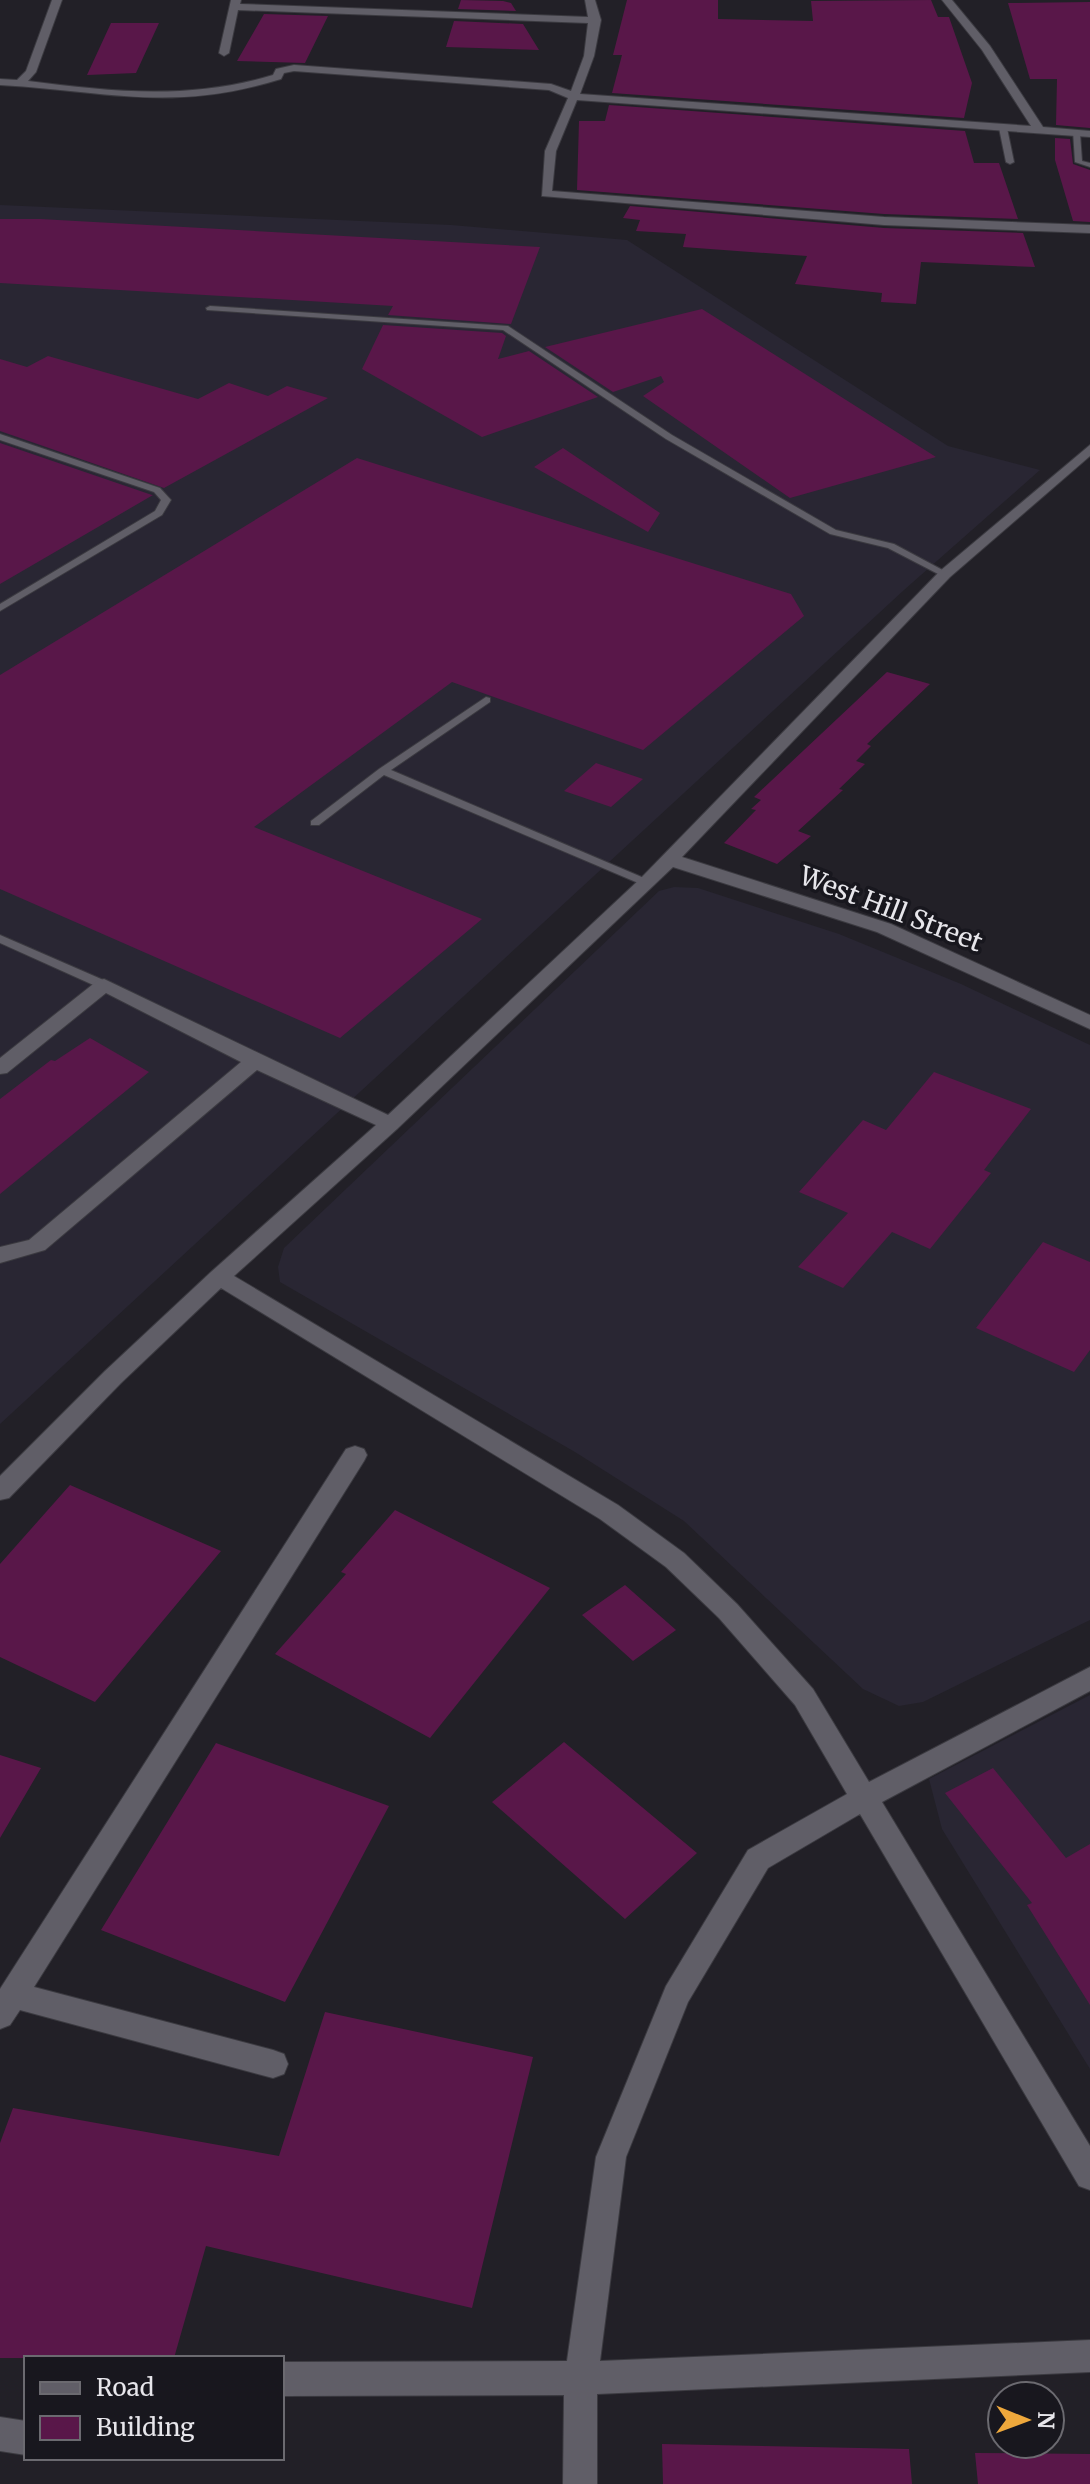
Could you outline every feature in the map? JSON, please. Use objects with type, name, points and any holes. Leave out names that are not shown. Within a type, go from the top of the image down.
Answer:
[{"type":"street","points":[[20,83],[31,72],[57,0]]},
{"type":"street","points":[[590,0],[596,20],[575,97],[551,148],[546,194],[884,221],[1090,229]]},
{"type":"street","points":[[947,0],[986,48],[1039,130]]},
{"type":"street","points":[[224,53],[235,3],[596,20]]},
{"type":"street","points":[[0,82],[140,98],[182,98],[262,83],[277,77],[280,71],[294,68],[551,87],[575,97],[1090,134]]},
{"type":"street","points":[[0,1491],[113,1377],[219,1277],[390,1124],[647,883],[945,574],[1090,449]]},
{"type":"street","name":"West Hill Street","points":[[668,859],[884,928],[1090,1023]]},
{"type":"street","points":[[0,1068],[104,985],[390,1124]]},
{"type":"street","points":[[0,1255],[37,1245],[255,1061]]},
{"type":"street","points":[[219,1277],[609,1512],[675,1560],[728,1611],[804,1697],[1090,2175]]},
{"type":"street","points":[[273,2064],[7,2005],[355,1455]]},
{"type":"street","points":[[580,2484],[581,2378],[611,2157],[676,1995],[758,1859],[864,1798],[1090,1678]]},
{"type":"street","points":[[284,2379],[581,2378],[1090,2356]]},
{"type":"street","points":[[0,2434],[24,2438]]},
{"type":"lane","points":[[1003,128],[1010,162]]},
{"type":"lane","points":[[1076,133],[1079,162],[1090,165]]},
{"type":"lane","points":[[210,308],[505,328],[669,437],[833,532],[891,546],[945,574]]},
{"type":"lane","points":[[0,437],[157,490],[166,500],[159,513],[0,608]]},
{"type":"lane","points":[[315,823],[383,771],[486,700]]},
{"type":"lane","points":[[383,771],[647,883]]},
{"type":"lane","points":[[0,939],[104,985]]},
{"type":"shaded area","points":[[0,205],[451,225],[627,240],[948,446],[1040,470],[904,590],[0,1424]]},
{"type":"shaded area","points":[[674,887],[698,888],[839,934],[961,984],[1090,1045],[1090,1620],[923,1702],[899,1706],[863,1689],[684,1521],[575,1452],[280,1282],[278,1267],[284,1248],[659,891]]},
{"type":"shaded area","points":[[1090,1695],[1090,2069],[942,1829],[929,1779]]},
{"type":"building","points":[[461,0],[503,1],[511,3],[516,11],[458,9]]},
{"type":"building","points":[[627,0],[718,0],[718,19],[813,21],[811,1],[931,0],[938,17],[949,17],[972,83],[964,118],[612,93],[622,55],[613,55]]},
{"type":"building","points":[[1090,2],[1090,128],[1056,125],[1057,79],[1030,79],[1008,3]]},
{"type":"building","points":[[264,14],[328,16],[305,63],[237,61]]},
{"type":"building","points":[[454,21],[523,24],[539,50],[446,47]]},
{"type":"building","points":[[111,23],[159,23],[136,73],[87,75]]},
{"type":"building","points":[[609,105],[965,131],[974,163],[999,163],[1018,219],[884,214],[577,190],[579,121],[605,121]]},
{"type":"building","points":[[1055,138],[1070,139],[1073,164],[1090,170],[1090,222],[1073,221],[1055,160]]},
{"type":"building","points":[[630,206],[884,228],[1023,233],[1035,267],[921,262],[916,304],[881,302],[882,293],[795,284],[807,256],[683,247],[686,234],[636,231],[640,220],[623,218]]},
{"type":"building","points":[[0,219],[540,247],[511,324],[388,315],[393,306],[0,283]]},
{"type":"building","points":[[702,309],[936,457],[790,498],[643,396],[664,382],[661,376],[613,392],[545,347]]},
{"type":"building","points":[[383,325],[502,333],[506,336],[498,359],[529,351],[598,397],[482,437],[362,369]]},
{"type":"building","points":[[48,356],[198,399],[229,383],[268,396],[287,386],[328,398],[164,488],[0,431],[0,359],[27,367]]},
{"type":"building","points":[[0,443],[152,495],[153,495],[0,584]]},
{"type":"building","points":[[563,448],[660,513],[648,532],[534,467]]},
{"type":"building","points":[[357,458],[791,594],[804,616],[643,750],[452,682],[254,827],[482,919],[340,1038],[0,889],[0,675]]},
{"type":"building","points":[[887,672],[930,684],[867,744],[871,746],[856,761],[865,764],[839,789],[843,790],[798,831],[811,836],[777,864],[724,843],[756,810],[751,809],[761,800],[754,797]]},
{"type":"building","points":[[596,763],[643,779],[611,807],[564,791]]},
{"type":"building","points":[[90,1038],[149,1072],[0,1194],[0,1099],[51,1060],[55,1061]]},
{"type":"building","points":[[934,1072],[1031,1109],[984,1170],[991,1173],[930,1249],[892,1232],[843,1288],[798,1267],[848,1213],[799,1192],[863,1120],[886,1130]]},
{"type":"building","points":[[1043,1242],[1090,1262],[1090,1350],[1074,1372],[976,1328]]},
{"type":"building","points":[[70,1485],[221,1551],[95,1702],[0,1657],[0,1564]]},
{"type":"building","points":[[395,1510],[550,1588],[430,1738],[275,1654],[346,1574],[341,1572]]},
{"type":"building","points":[[625,1585],[676,1630],[633,1661],[582,1615]]},
{"type":"building","points":[[564,1742],[697,1853],[625,1919],[492,1802]]},
{"type":"building","points":[[216,1743],[389,1806],[285,2002],[101,1930]]},
{"type":"building","points":[[0,1755],[41,1768],[0,1838]]},
{"type":"building","points":[[993,1768],[1066,1858],[1090,1844],[1090,2005],[1027,1905],[1032,1903],[945,1793]]},
{"type":"building","points":[[325,2012],[533,2057],[472,2308],[206,2246],[175,2356],[0,2358],[0,2143],[13,2108],[279,2156]]},
{"type":"building","points":[[662,2444],[909,2449],[912,2484],[663,2484]]},
{"type":"building","points":[[975,2453],[986,2453],[986,2460],[1066,2460],[1066,2454],[1090,2454],[1090,2484],[978,2484]]}]
